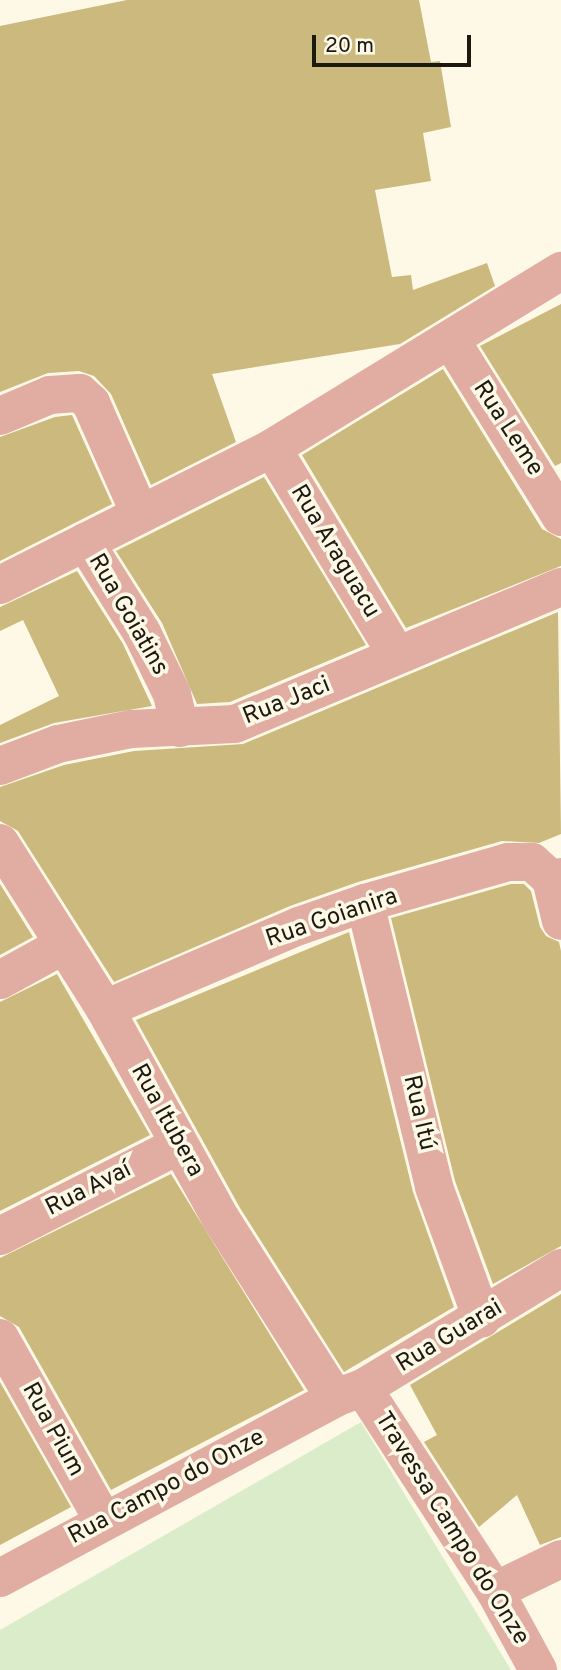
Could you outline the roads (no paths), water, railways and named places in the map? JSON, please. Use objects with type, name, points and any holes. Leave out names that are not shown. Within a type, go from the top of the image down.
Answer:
[{"type":"street","points":[[0,585],[139,512],[272,447],[452,342],[561,271]]},
{"type":"street","name":"Rua Leme","points":[[452,342],[561,517]]},
{"type":"street","points":[[0,416],[50,396],[80,393],[91,403],[139,512]]},
{"type":"street","name":"Rua Araguacu","points":[[272,447],[397,655]]},
{"type":"street","name":"Rua Goiatins","points":[[85,542],[142,633],[172,694],[180,727]]},
{"type":"street","name":"Rua Jaci","points":[[0,766],[58,744],[131,729],[235,724],[561,587]]},
{"type":"street","name":"Rua Itubera","points":[[0,843],[105,1009],[179,1145],[349,1393]]},
{"type":"street","name":"Rua Goianira","points":[[105,1009],[299,926],[365,903],[508,862],[533,862],[556,878]]},
{"type":"street","points":[[556,878],[561,921]]},
{"type":"street","name":"Rua Itú","points":[[365,903],[435,1187],[482,1319]]},
{"type":"street","points":[[0,980],[64,945]]},
{"type":"street","name":"Rua Avaí","points":[[0,1236],[179,1145]]},
{"type":"street","name":"Rua Guarai","points":[[349,1393],[482,1319],[561,1268]]},
{"type":"street","name":"Rua Pium","points":[[0,1338],[104,1522]]},
{"type":"street","name":"Rua Campo do Onze","points":[[0,1578],[349,1393]]},
{"type":"street","name":"Travessa Campo do Onze","points":[[349,1393],[495,1591],[538,1670]]},
{"type":"street","points":[[495,1591],[561,1559]]}]
